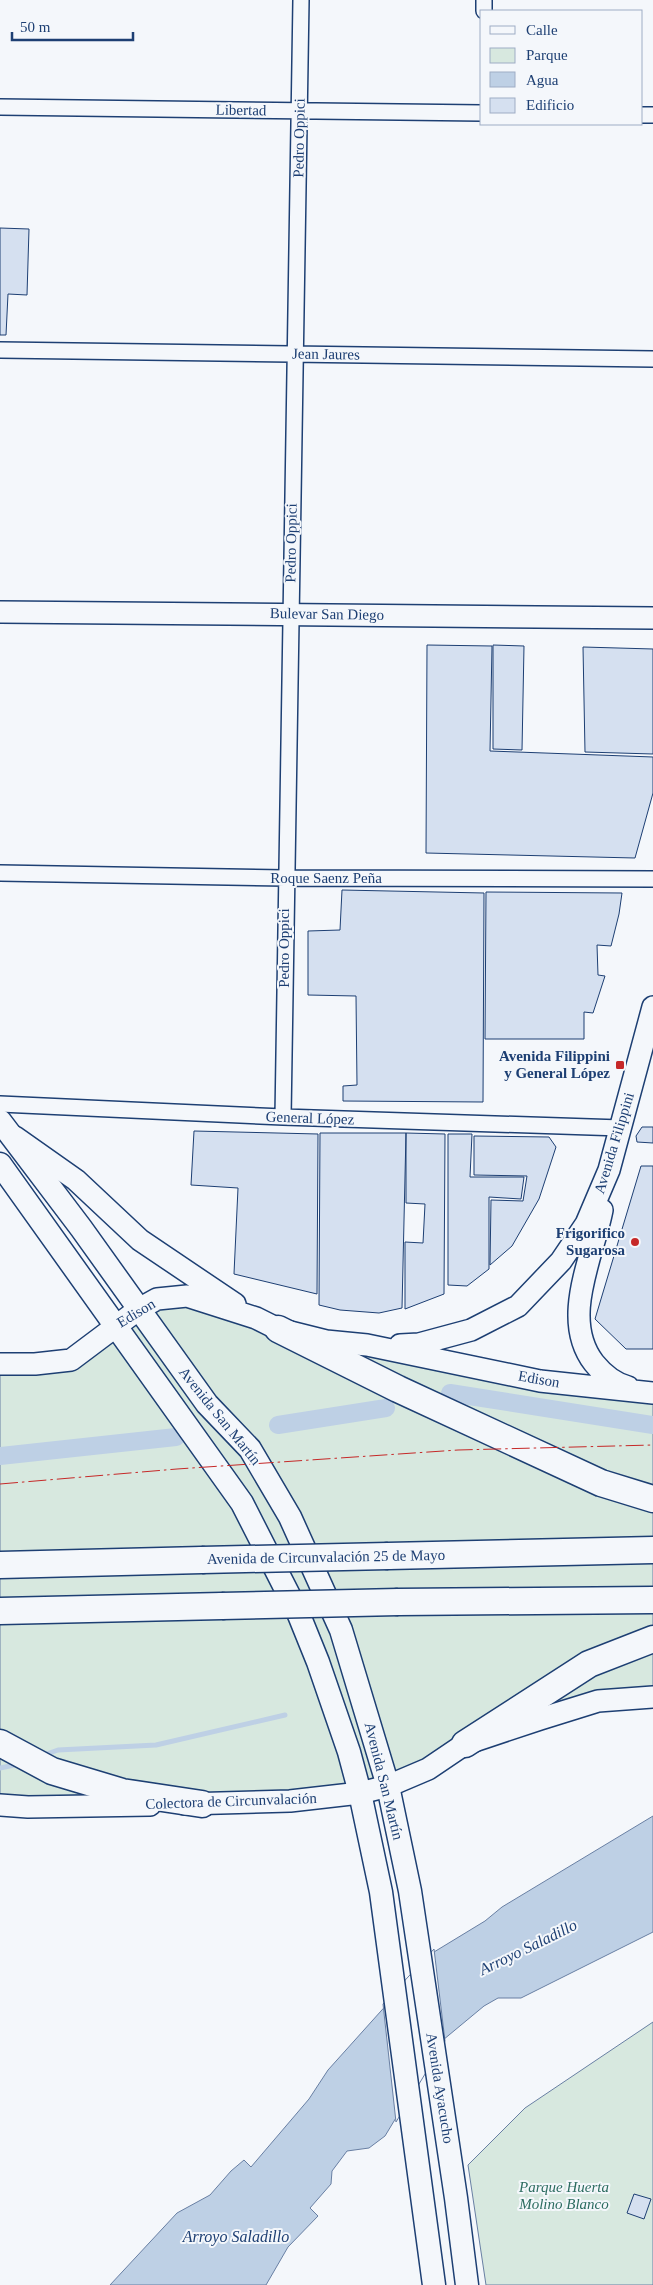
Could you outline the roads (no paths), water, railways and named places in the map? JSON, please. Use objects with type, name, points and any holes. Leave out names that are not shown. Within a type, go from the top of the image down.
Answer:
[{"type":"highway","points":[[267,1323],[398,1389],[600,1483],[653,1499]]},
{"type":"highway","name":"Avenida de Circunvalación 25 de Mayo","points":[[0,1565],[653,1550]]},
{"type":"highway","points":[[0,1611],[398,1602],[653,1600]]},
{"type":"highway","points":[[465,1744],[589,1664],[653,1639]]},
{"type":"highway","points":[[0,1743],[52,1771],[113,1790],[202,1804]]},
{"type":"main road","name":"Bulevar San Diego","points":[[0,612],[653,618]]},
{"type":"main road","name":"Avenida Filippini","points":[[367,1345],[419,1344],[471,1330],[518,1306],[562,1261],[586,1224],[609,1170],[653,1007]]},
{"type":"main road","name":"Avenida San Martín","points":[[5,1127],[207,1404],[250,1449],[290,1516],[341,1630],[388,1786],[410,1891]]},
{"type":"main road","points":[[5,1127],[76,1180],[140,1240],[267,1323]]},
{"type":"main road","name":"Avenida San Martín","points":[[0,1164],[242,1503],[298,1615],[318,1662],[349,1752],[360,1793],[381,1892]]},
{"type":"main road","points":[[609,1170],[599,1225],[580,1296],[579,1331],[588,1356],[602,1374],[621,1385],[648,1393]]},
{"type":"main road","name":"Edison","points":[[0,1364],[35,1364],[71,1360],[114,1326],[157,1299],[187,1296],[326,1341],[367,1345],[540,1381],[648,1393]]},
{"type":"main road","name":"Colectora de Circunvalación","points":[[0,1805],[28,1807],[202,1804],[290,1801],[360,1793],[388,1786],[428,1768],[465,1744],[598,1701],[653,1696]]},
{"type":"main road","name":"Avenida Ayacucho","points":[[410,1891],[456,2198],[467,2285]]},
{"type":"main road","name":"Avenida Ayacucho","points":[[381,1892],[434,2285]]},
{"type":"street","name":"Pedro Oppici","points":[[283,1117],[289,614],[296,354],[301,0]]},
{"type":"street","name":"Libertad","points":[[0,107],[480,113]]},
{"type":"street","name":"Jean Jaures","points":[[0,350],[653,359]]},
{"type":"street","name":"Roque Saenz Peña","points":[[0,872],[285,878],[653,879]]},
{"type":"street","name":"General López","points":[[0,1104],[283,1117],[620,1128]]},
{"type":"water","name":"Arroyo Saladillo","points":[[653,1816],[653,1932],[521,1998],[498,1998],[484,2006],[443,2040],[385,2136],[369,2148],[347,2151],[332,2171],[331,2184],[310,2208],[318,2216],[288,2247],[266,2285],[110,2285],[177,2213],[210,2195],[231,2171],[244,2160],[251,2167],[309,2099],[328,2070],[434,1952],[485,1921],[502,1907]]},
{"type":"waterway","points":[[450,1393],[653,1425]]},
{"type":"waterway","points":[[278,1425],[386,1408]]},
{"type":"waterway","points":[[0,1456],[176,1437]]},
{"type":"waterway","points":[[44,1755],[58,1750],[156,1745],[285,1715]]},
{"type":"waterway","points":[[0,1768],[19,1764]]},
{"type":"place","name":"Avenida Filippini y General López","points":[[620,1065]]},
{"type":"place","name":"Frigorifico Sugarosa","points":[[635,1242]]},
{"type":"park label","name":"Parque Huerta Molino Blanco","points":[[564,2196]]}]
